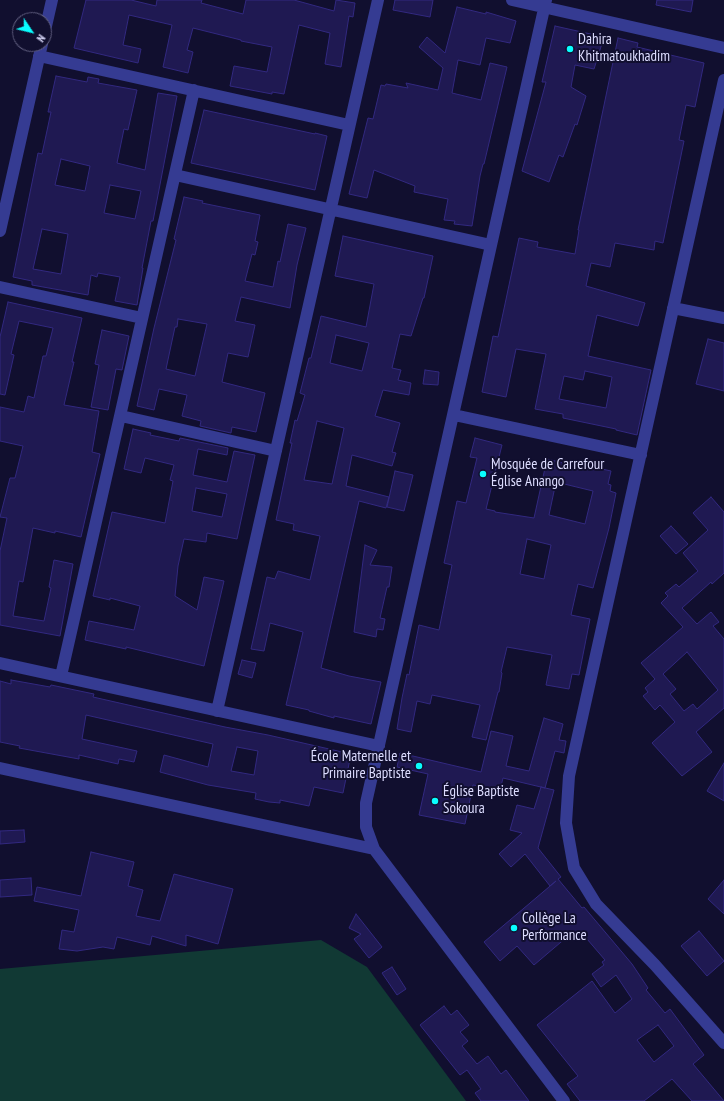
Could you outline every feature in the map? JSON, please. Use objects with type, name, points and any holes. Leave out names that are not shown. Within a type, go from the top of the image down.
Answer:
[{"type":"street","points":[[49,12],[52,0]]},
{"type":"street","points":[[218,711],[378,0]]},
{"type":"street","points":[[512,0],[546,3],[724,48]]},
{"type":"street","points":[[546,3],[366,803],[366,826],[374,849],[564,1101]]},
{"type":"street","points":[[0,231],[40,52]]},
{"type":"street","points":[[39,56],[349,125]]},
{"type":"street","points":[[724,80],[570,776],[566,823],[574,868],[596,904],[655,965],[724,1043]]},
{"type":"street","points":[[61,676],[194,90]]},
{"type":"street","points":[[175,175],[491,245]]},
{"type":"street","points":[[0,288],[142,318]]},
{"type":"street","points":[[673,308],[724,318]]},
{"type":"street","points":[[454,415],[641,455]]},
{"type":"street","points":[[121,416],[276,451]]},
{"type":"street","points":[[0,663],[379,746]]},
{"type":"street","points":[[0,768],[374,849]]},
{"type":"green space","points":[[321,940],[367,967],[466,1101],[0,1101],[0,969]]},
{"type":"building","points":[[86,0],[131,0],[156,6],[157,0],[202,0],[201,3],[243,14],[246,0],[294,0],[334,11],[336,0],[355,3],[353,17],[349,16],[341,67],[325,64],[330,33],[299,25],[284,94],[272,92],[272,94],[230,86],[234,66],[267,72],[272,47],[241,41],[193,28],[187,50],[193,52],[188,73],[163,67],[172,25],[129,15],[123,45],[141,49],[138,63],[74,48]]},
{"type":"building","points":[[395,0],[433,0],[430,17],[393,10]]},
{"type":"building","points":[[657,0],[693,0],[691,12],[656,5]]},
{"type":"building","points":[[457,7],[486,14],[486,12],[516,21],[510,43],[486,38],[480,65],[458,60],[452,93],[481,100],[490,63],[507,67],[480,176],[472,226],[454,224],[455,221],[444,220],[448,199],[414,192],[415,186],[374,170],[367,198],[349,194],[368,118],[373,119],[381,85],[385,86],[386,84],[408,88],[406,83],[438,90],[443,68],[419,47],[427,37],[445,53]]},
{"type":"building","points":[[555,26],[604,37],[594,69],[575,65],[571,87],[586,96],[577,125],[575,124],[563,157],[559,155],[549,182],[522,171],[546,82],[542,82]]},
{"type":"building","points":[[618,38],[638,43],[637,47],[704,63],[695,107],[686,105],[679,140],[684,141],[663,243],[655,241],[654,250],[615,243],[610,267],[591,263],[586,286],[645,303],[638,326],[597,315],[588,356],[651,370],[637,435],[563,418],[563,414],[535,409],[546,354],[516,349],[506,397],[482,392],[493,336],[498,337],[519,238],[538,242],[537,247],[575,254],[578,230]],"holes":[[[585,371],[612,377],[606,408],[559,399],[564,376],[583,380]]]},
{"type":"building","points":[[56,76],[87,82],[88,77],[99,79],[98,83],[137,90],[128,130],[124,129],[117,163],[145,170],[158,93],[177,96],[153,221],[151,221],[142,268],[137,305],[115,301],[120,277],[98,273],[97,277],[91,275],[88,295],[32,285],[32,281],[13,277],[38,153],[42,154],[51,112],[48,112]],"holes":[[[61,159],[90,166],[85,191],[55,185]],[[110,185],[141,191],[135,219],[104,213]],[[42,229],[68,234],[61,274],[33,269]]]},
{"type":"building","points":[[204,110],[327,136],[315,190],[191,163]]},
{"type":"building","points":[[184,197],[203,201],[202,203],[260,215],[255,241],[258,242],[255,255],[252,254],[245,281],[273,287],[288,224],[306,228],[297,265],[290,308],[241,297],[235,321],[255,325],[248,357],[228,353],[222,382],[265,393],[256,432],[232,427],[231,433],[200,426],[201,421],[182,416],[187,395],[159,389],[154,410],[137,406],[154,328],[176,240],[174,239]],"holes":[[[178,319],[207,324],[195,376],[166,369]]]},
{"type":"building","points":[[343,236],[433,256],[424,298],[411,336],[400,334],[392,368],[401,370],[398,380],[411,383],[409,395],[383,390],[375,416],[400,423],[392,452],[396,453],[392,466],[352,455],[346,486],[389,497],[386,508],[359,501],[321,668],[349,676],[381,682],[371,724],[334,716],[334,718],[286,705],[303,632],[270,623],[264,651],[251,649],[267,577],[275,579],[278,571],[310,580],[320,536],[293,530],[294,524],[276,520],[292,443],[290,443],[295,420],[297,421],[305,395],[300,393],[309,358],[311,358],[321,316],[366,327],[374,284],[335,276]],"holes":[[[336,335],[369,343],[362,371],[330,363]],[[317,421],[344,428],[332,484],[304,480]]]},
{"type":"building","points":[[8,302],[82,318],[64,405],[99,411],[92,452],[100,454],[81,537],[33,528],[23,582],[19,581],[13,616],[44,621],[51,588],[49,587],[54,560],[73,564],[60,636],[0,625],[0,551],[7,518],[0,517],[10,478],[15,478],[23,446],[0,441],[0,407],[24,412],[28,396],[34,398],[43,356],[46,356],[53,328],[19,321],[11,354],[14,355],[5,395],[0,394],[0,337]]},
{"type":"building","points":[[102,330],[129,336],[122,370],[116,369],[108,410],[91,407],[99,365],[95,364]]},
{"type":"building","points":[[708,339],[724,343],[724,391],[696,384]]},
{"type":"building","points":[[425,370],[439,372],[438,385],[423,384]]},
{"type":"building","points":[[133,429],[151,433],[150,435],[179,441],[180,438],[228,448],[227,455],[198,449],[193,475],[227,482],[234,451],[255,455],[237,539],[207,533],[206,542],[184,539],[178,566],[175,596],[197,610],[204,577],[224,581],[204,666],[126,647],[126,649],[85,640],[89,621],[134,630],[140,606],[110,598],[110,600],[93,596],[112,512],[165,523],[173,481],[170,480],[174,465],[145,458],[141,473],[124,469]],"holes":[[[196,488],[227,494],[222,517],[192,511]]]},
{"type":"building","points":[[475,438],[502,445],[486,509],[495,512],[534,518],[547,459],[588,469],[589,466],[611,471],[608,484],[611,485],[610,491],[616,493],[609,528],[593,588],[578,584],[571,615],[590,619],[579,675],[572,674],[569,689],[546,685],[552,655],[507,647],[501,672],[499,692],[486,740],[472,737],[480,705],[432,695],[430,704],[417,701],[411,732],[397,729],[407,674],[409,675],[419,625],[439,630],[452,565],[444,563],[457,501],[466,503],[477,458],[470,457]],"holes":[[[556,482],[593,491],[585,524],[549,515]],[[527,539],[551,545],[544,579],[520,574]]]},
{"type":"building","points":[[395,471],[413,475],[404,511],[387,507]]},
{"type":"building","points":[[711,497],[724,512],[724,573],[712,584],[711,582],[682,608],[697,624],[711,612],[719,622],[713,626],[724,639],[724,708],[696,732],[712,752],[682,776],[652,743],[675,722],[660,705],[655,710],[643,696],[648,692],[645,688],[655,679],[641,663],[683,627],[661,603],[668,596],[665,593],[676,584],[679,587],[698,571],[683,553],[708,530],[693,513]],"holes":[[[687,652],[718,690],[697,709],[693,704],[684,711],[670,694],[676,689],[663,674]]]},
{"type":"building","points":[[671,526],[688,544],[676,554],[660,536]]},
{"type":"building","points":[[365,545],[377,550],[370,565],[392,567],[389,587],[387,587],[380,618],[385,619],[383,630],[377,629],[376,637],[354,632]]},
{"type":"building","points":[[242,660],[256,663],[252,678],[238,674]]},
{"type":"building","points":[[11,680],[50,687],[51,685],[94,694],[93,697],[351,754],[343,793],[314,787],[309,806],[280,800],[280,803],[269,802],[255,799],[256,793],[208,785],[160,772],[164,755],[208,767],[213,744],[86,715],[82,739],[137,751],[134,762],[119,759],[118,764],[79,755],[79,759],[19,748],[20,746],[0,742],[0,681],[11,684]],"holes":[[[237,747],[258,751],[254,775],[231,771]]]},
{"type":"building","points":[[544,718],[563,724],[559,740],[566,741],[564,753],[555,751],[545,788],[503,778],[500,790],[473,785],[465,824],[419,815],[428,774],[397,767],[400,753],[481,772],[491,731],[513,736],[506,766],[529,771]]},
{"type":"building","points":[[724,763],[724,801],[707,791]]},
{"type":"building","points":[[541,787],[554,790],[538,848],[561,877],[558,879],[582,908],[584,907],[632,964],[648,988],[646,990],[665,1013],[670,1009],[704,1055],[693,1064],[724,1101],[692,1101],[672,1079],[644,1101],[580,1101],[567,1084],[578,1076],[537,1025],[592,981],[615,1013],[632,999],[616,975],[601,987],[592,974],[604,965],[602,962],[605,960],[587,939],[583,941],[574,931],[534,965],[517,946],[500,961],[484,942],[556,881],[550,886],[525,854],[511,867],[499,854],[522,833],[510,830],[517,805],[534,809]],"holes":[[[658,1025],[674,1046],[654,1062],[637,1040]]]},
{"type":"building","points":[[24,830],[25,842],[0,844],[0,831]]},
{"type":"building","points":[[91,852],[134,862],[128,886],[143,890],[136,916],[160,921],[174,874],[233,889],[218,944],[186,935],[186,946],[152,936],[150,945],[117,937],[114,949],[103,947],[77,951],[59,949],[62,930],[74,932],[79,910],[34,901],[37,887],[81,896]]},
{"type":"building","points":[[31,878],[32,895],[0,897],[0,880]]},
{"type":"building","points":[[724,880],[724,914],[708,899]]},
{"type":"building","points":[[356,914],[382,947],[369,958],[354,939],[361,934],[349,928]]},
{"type":"building","points":[[699,931],[724,961],[707,976],[681,946]]},
{"type":"building","points":[[392,967],[406,989],[397,995],[382,973]]},
{"type":"building","points":[[444,1006],[451,1015],[457,1010],[469,1025],[460,1032],[468,1041],[462,1046],[477,1064],[488,1056],[501,1074],[506,1070],[529,1101],[481,1101],[475,1093],[481,1089],[467,1070],[460,1075],[420,1025]]},
{"type":"place","name":"Dahira Khitmatoukhadim","points":[[570,49]]},
{"type":"place","name":"Mosquée de Carrefour Église Anango","points":[[483,474]]},
{"type":"place","name":"École Maternelle et Primaire Baptiste","points":[[419,766]]},
{"type":"place","name":"Église Baptiste Sokoura","points":[[435,801]]},
{"type":"place","name":"Collège La Performance","points":[[514,928]]}]
